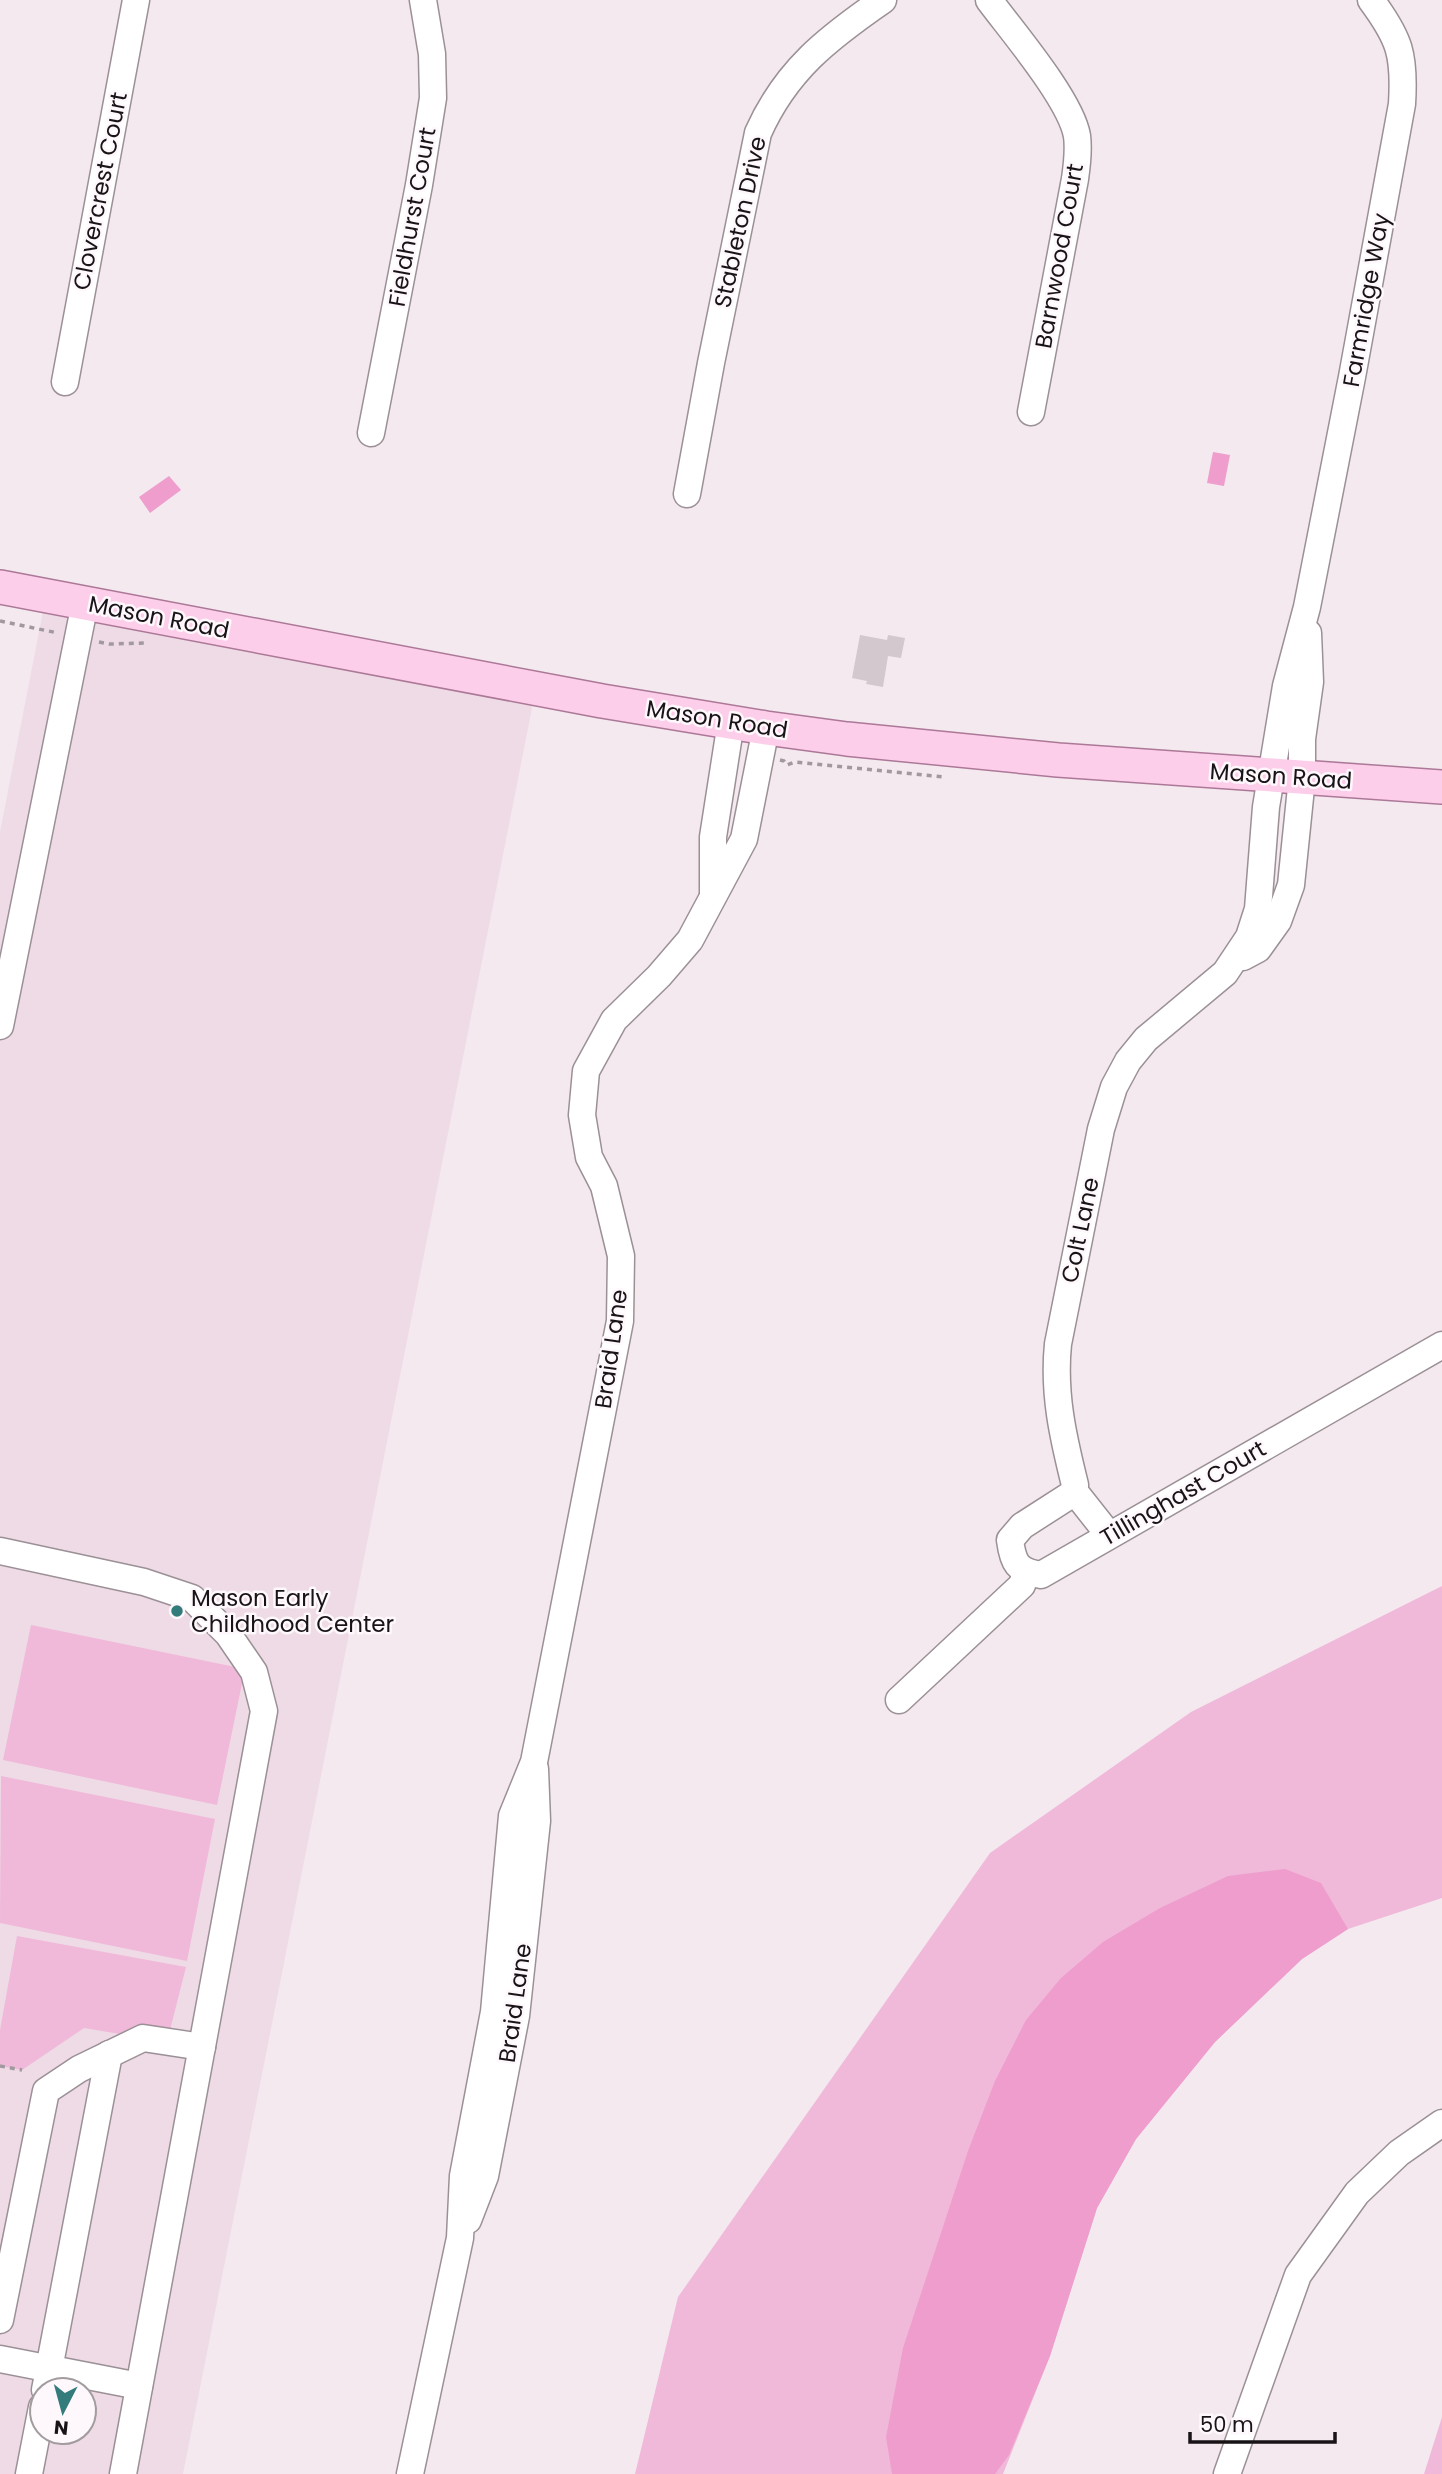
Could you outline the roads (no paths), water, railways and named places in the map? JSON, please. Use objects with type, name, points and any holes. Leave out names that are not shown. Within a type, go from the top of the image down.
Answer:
[{"type":"main road","name":"Mason Road","points":[[0,587],[602,701],[766,728],[1058,760],[1442,787]]},
{"type":"street","name":"Clovercrest Court","points":[[65,383],[136,0]]},
{"type":"street","name":"Fieldhurst Court","points":[[371,433],[433,98],[432,54],[423,0]]},
{"type":"street","name":"Stableton Drive","points":[[687,494],[758,133],[770,106],[786,82],[806,60],[883,0]]},
{"type":"street","name":"Barnwood Court","points":[[989,0],[1058,94],[1073,120],[1077,135],[1075,179],[1031,412]]},
{"type":"street","name":"Farmridge Way","points":[[1287,777],[1286,686],[1307,607],[1402,104],[1404,74],[1399,46],[1371,0]]},
{"type":"street","points":[[0,1026],[85,603]]},
{"type":"street","name":"Braid Lane","points":[[713,895],[713,837],[732,722]]},
{"type":"street","name":"Braid Lane","points":[[410,2474],[460,2238],[485,2176],[505,2014],[537,1821],[534,1762],[620,1321],[621,1256],[604,1186],[589,1157],[582,1115],[586,1071],[614,1020],[659,976],[690,940],[744,839],[766,728]]},
{"type":"street","name":"Colt Lane","points":[[1109,1535],[1075,1492],[1056,1402],[1055,1373],[1060,1330],[1104,1115],[1114,1087],[1141,1044],[1162,1024],[1215,984],[1234,962],[1249,937],[1258,909],[1263,836],[1287,777]]},
{"type":"street","name":"Tillinghast Court","points":[[1026,1572],[1041,1574],[1442,1345]]},
{"type":"street","points":[[899,1700],[1022,1585],[1026,1572],[1013,1559],[1010,1540],[1022,1526],[1075,1492]]},
{"type":"street","points":[[0,1551],[144,1582],[192,1598],[229,1634],[254,1672],[264,1711],[123,2474]]},
{"type":"street","points":[[0,2320],[46,2091],[79,2069],[143,2038],[202,2048]]},
{"type":"street","points":[[48,2376],[109,2054]]},
{"type":"street","points":[[1227,2474],[1298,2275],[1357,2193],[1399,2153],[1442,2123]]},
{"type":"street","points":[[0,2359],[40,2376]]},
{"type":"street","points":[[98,2383],[139,2386]]},
{"type":"street","points":[[29,2474],[34,2446]]},
{"type":"place","name":"Mason Early Childhood Center","points":[[177,1611]]}]
